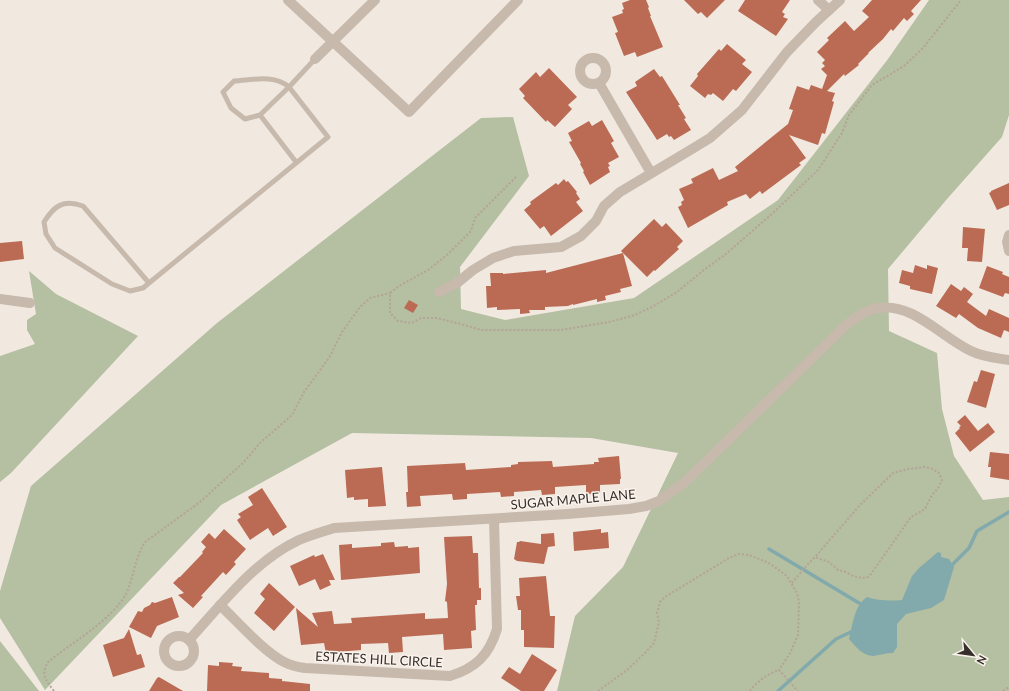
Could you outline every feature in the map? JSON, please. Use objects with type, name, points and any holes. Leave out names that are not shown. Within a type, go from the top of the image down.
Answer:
[{"type":"street","points":[[288,0],[409,112],[518,0]]},
{"type":"street","points":[[315,59],[375,0]]},
{"type":"street","points":[[818,0],[829,10]]},
{"type":"street","points":[[439,292],[457,283],[473,270],[493,258],[514,251],[561,247],[582,236],[596,221],[604,206],[620,192],[710,138],[742,110],[787,52],[834,4],[840,0]]},
{"type":"street","points":[[599,83],[651,173]]},
{"type":"street","points":[[1009,236],[1007,242],[1009,251]]},
{"type":"street","points":[[0,300],[30,303]]},
{"type":"street","name":"SUGAR MAPLE LANE","points":[[189,640],[220,605],[261,564],[291,545],[310,536],[334,528],[494,519],[629,509],[646,506],[659,501],[685,482],[846,325],[862,313],[878,308],[907,311],[932,326],[954,342],[971,351],[986,357],[1009,360]]},
{"type":"street","name":"ESTATES HILL CIRCLE","points":[[220,605],[268,652],[292,666],[450,676],[461,672],[477,662],[486,653],[493,641],[497,629],[494,519]]},
{"type":"lane","points":[[149,283],[83,206],[74,203],[58,205],[44,222],[46,234],[55,248],[112,284],[130,291],[143,288],[328,137],[289,87],[284,83],[268,78],[234,81],[223,92],[231,108],[244,119],[260,115],[289,87],[315,59]]},
{"type":"lane","points":[[260,115],[296,162]]},
{"type":"path","points":[[390,293],[390,313],[398,322],[412,323],[421,318],[437,318],[481,330],[561,330],[609,322],[632,316],[652,307],[677,292],[726,254],[774,212],[818,170],[842,133],[849,115],[872,84],[904,66],[923,48],[961,0]]},
{"type":"path","points":[[54,691],[44,678],[43,669],[51,659],[112,612],[125,596],[134,575],[140,549],[145,542],[200,502],[243,463],[260,443],[292,415],[304,392],[329,358],[342,332],[360,307],[370,298],[390,293],[399,286],[428,270],[448,254],[471,231],[475,218],[516,177]]},
{"type":"path","points":[[792,583],[860,505],[893,473],[925,467],[933,469],[939,473],[942,480],[925,509],[912,517],[868,578],[858,578],[838,570],[829,562],[815,557]]},
{"type":"path","points":[[598,691],[627,670],[654,643],[658,622],[657,613],[660,602],[665,597],[719,563],[739,554],[760,558],[787,576],[797,593],[799,602],[798,635],[790,653],[779,670],[772,672],[758,682],[750,691]]},
{"type":"path","points":[[779,670],[798,691]]},
{"type":"path","points":[[1003,691],[1009,687]]},
{"type":"green space","points":[[929,0],[1009,0],[1009,115],[1002,137],[888,269],[889,331],[937,353],[942,409],[954,456],[983,500],[1009,497],[1009,691],[557,691],[575,616],[623,567],[678,453],[591,438],[352,433],[221,505],[45,690],[0,618],[0,591],[31,486],[217,323],[481,118],[513,117],[529,176],[460,267],[461,309],[505,320],[634,298],[778,200],[888,59]]},
{"type":"green space","points":[[29,271],[56,294],[138,336],[11,473],[0,482],[0,356],[35,344],[27,330],[27,320],[36,314]]},
{"type":"green space","points":[[0,641],[39,691],[0,691]]},
{"type":"water","points":[[938,552],[941,553],[941,557],[949,559],[954,567],[944,600],[931,608],[906,614],[897,624],[897,647],[893,653],[869,656],[854,645],[849,639],[859,605],[867,597],[893,601],[902,600],[912,576]]},
{"type":"building","points":[[630,0],[646,0],[649,7],[650,16],[663,47],[637,57],[635,52],[624,56],[615,33],[618,32],[612,17],[623,13],[622,10],[624,9],[622,3]]},
{"type":"building","points":[[684,0],[725,0],[707,18],[701,12],[698,14]]},
{"type":"building","points":[[745,0],[790,0],[782,12],[785,14],[783,17],[788,19],[776,36],[738,11]]},
{"type":"building","points":[[872,0],[921,0],[911,11],[914,14],[907,21],[904,18],[893,31],[891,29],[858,64],[859,65],[845,76],[844,74],[827,91],[835,93],[832,101],[834,102],[825,134],[822,133],[818,145],[789,135],[806,158],[799,163],[801,165],[762,194],[760,191],[750,199],[746,194],[727,202],[728,205],[688,228],[678,207],[682,205],[681,202],[684,200],[679,189],[693,183],[691,179],[713,168],[719,180],[738,171],[735,167],[788,124],[793,110],[789,109],[797,86],[809,90],[811,85],[822,89],[827,75],[821,69],[825,66],[822,63],[825,60],[817,52],[829,40],[827,38],[845,21],[854,31],[869,17],[862,11]]},
{"type":"building","points":[[727,44],[746,60],[742,64],[752,72],[736,91],[733,89],[723,101],[713,93],[711,95],[708,94],[705,98],[690,86],[698,76],[697,74],[719,49],[721,51]]},
{"type":"building","points":[[549,68],[577,97],[568,105],[572,109],[555,127],[547,120],[546,122],[523,98],[525,96],[519,89],[536,72],[540,77]]},
{"type":"building","points":[[654,69],[660,77],[662,76],[680,105],[678,105],[691,130],[674,140],[667,134],[657,140],[626,92],[637,86],[635,82]]},
{"type":"building","points":[[602,120],[614,141],[611,143],[619,157],[608,163],[610,166],[608,167],[610,172],[590,185],[583,172],[581,163],[569,142],[572,141],[568,133],[589,121],[592,126]]},
{"type":"building","points":[[564,179],[566,182],[568,181],[577,192],[576,193],[580,199],[576,202],[583,211],[551,236],[544,226],[540,229],[524,210],[531,204],[530,202],[556,183],[558,185]]},
{"type":"building","points":[[1009,183],[1009,205],[997,210],[989,193]]},
{"type":"building","points":[[654,219],[662,227],[666,223],[683,241],[677,247],[679,249],[647,277],[621,251]]},
{"type":"building","points":[[963,227],[985,229],[982,262],[967,261],[968,248],[962,248]]},
{"type":"building","points":[[22,241],[24,259],[0,262],[0,243]]},
{"type":"building","points":[[623,253],[632,286],[620,289],[621,292],[605,296],[606,300],[597,302],[597,299],[568,306],[545,307],[545,310],[529,310],[530,313],[520,314],[520,309],[497,310],[497,307],[487,308],[486,286],[491,286],[490,273],[503,274],[546,270],[546,273]]},
{"type":"building","points":[[915,265],[927,269],[927,265],[938,268],[932,294],[910,289],[910,286],[899,283],[902,270],[913,273]]},
{"type":"building","points":[[987,266],[1003,272],[1002,274],[1009,277],[1009,294],[1005,293],[1003,297],[979,288]]},
{"type":"building","points":[[951,284],[961,291],[964,287],[973,294],[967,302],[986,316],[989,309],[1009,318],[1009,332],[1004,330],[1001,338],[978,328],[959,314],[956,318],[936,306]]},
{"type":"building","points":[[409,300],[418,305],[413,313],[404,308]]},
{"type":"building","points":[[981,370],[995,374],[986,408],[967,402],[974,381],[977,382]]},
{"type":"building","points":[[965,415],[978,431],[988,423],[995,432],[970,452],[955,433],[961,426],[957,422]]},
{"type":"building","points":[[990,452],[1009,454],[1009,480],[990,477],[991,467],[988,467]]},
{"type":"building","points":[[619,456],[620,484],[600,485],[600,493],[586,494],[586,485],[555,487],[555,494],[542,495],[541,490],[514,492],[514,496],[501,497],[500,492],[467,494],[467,499],[453,500],[452,494],[420,496],[421,506],[407,507],[407,466],[465,463],[466,470],[511,467],[511,465],[518,464],[518,462],[552,461],[553,467],[594,464],[594,462],[599,462],[598,458]]},
{"type":"building","points":[[382,467],[386,506],[368,507],[368,499],[354,500],[354,497],[347,498],[345,470]]},
{"type":"building","points":[[262,488],[287,527],[273,536],[268,528],[250,540],[237,520],[241,517],[238,514],[253,505],[248,497]]},
{"type":"building","points":[[224,529],[246,549],[234,562],[236,564],[226,575],[223,572],[201,596],[203,597],[193,608],[178,595],[184,593],[173,583],[203,553],[202,552],[206,547],[201,542],[209,533],[215,539]]},
{"type":"building","points":[[601,529],[601,533],[608,532],[609,548],[574,551],[573,532]]},
{"type":"building","points":[[554,533],[555,546],[548,547],[544,564],[517,561],[514,559],[517,542],[520,541],[541,544],[541,534]]},
{"type":"building","points":[[472,536],[473,553],[478,553],[479,588],[481,588],[481,600],[477,600],[477,605],[475,605],[476,630],[471,631],[472,648],[444,650],[443,634],[402,637],[403,652],[389,653],[388,643],[361,644],[361,650],[326,653],[324,643],[301,645],[296,608],[318,627],[312,613],[332,611],[334,624],[352,623],[351,618],[425,613],[425,619],[448,618],[447,602],[445,601],[447,584],[444,537]]},
{"type":"building","points":[[394,542],[395,547],[419,547],[420,573],[341,580],[339,545],[352,544],[352,548],[381,546],[381,543]]},
{"type":"building","points":[[323,554],[335,580],[329,580],[331,585],[320,590],[315,579],[299,586],[290,566],[314,555],[315,557]]},
{"type":"building","points":[[546,576],[550,616],[555,616],[554,648],[524,647],[524,630],[521,630],[521,610],[518,610],[516,596],[520,596],[519,578]]},
{"type":"building","points":[[269,583],[295,607],[274,631],[254,613],[265,599],[260,594]]},
{"type":"building","points":[[172,597],[179,617],[157,626],[151,638],[129,627],[138,611],[142,612],[144,608],[152,602],[155,603]]},
{"type":"building","points":[[129,629],[137,655],[141,654],[145,667],[113,677],[103,645],[124,638]]},
{"type":"building","points":[[532,654],[557,670],[544,691],[521,691],[501,678],[509,667],[520,674]]},
{"type":"building","points":[[219,662],[233,663],[232,666],[242,667],[241,671],[269,673],[269,678],[310,684],[310,691],[207,691],[208,665],[219,666]]},
{"type":"building","points":[[159,677],[183,691],[149,691]]},
{"type":"waterway","points":[[950,567],[969,548],[977,531],[1009,512]]},
{"type":"waterway","points":[[769,549],[864,606]]},
{"type":"waterway","points":[[778,691],[836,639],[855,630]]}]
